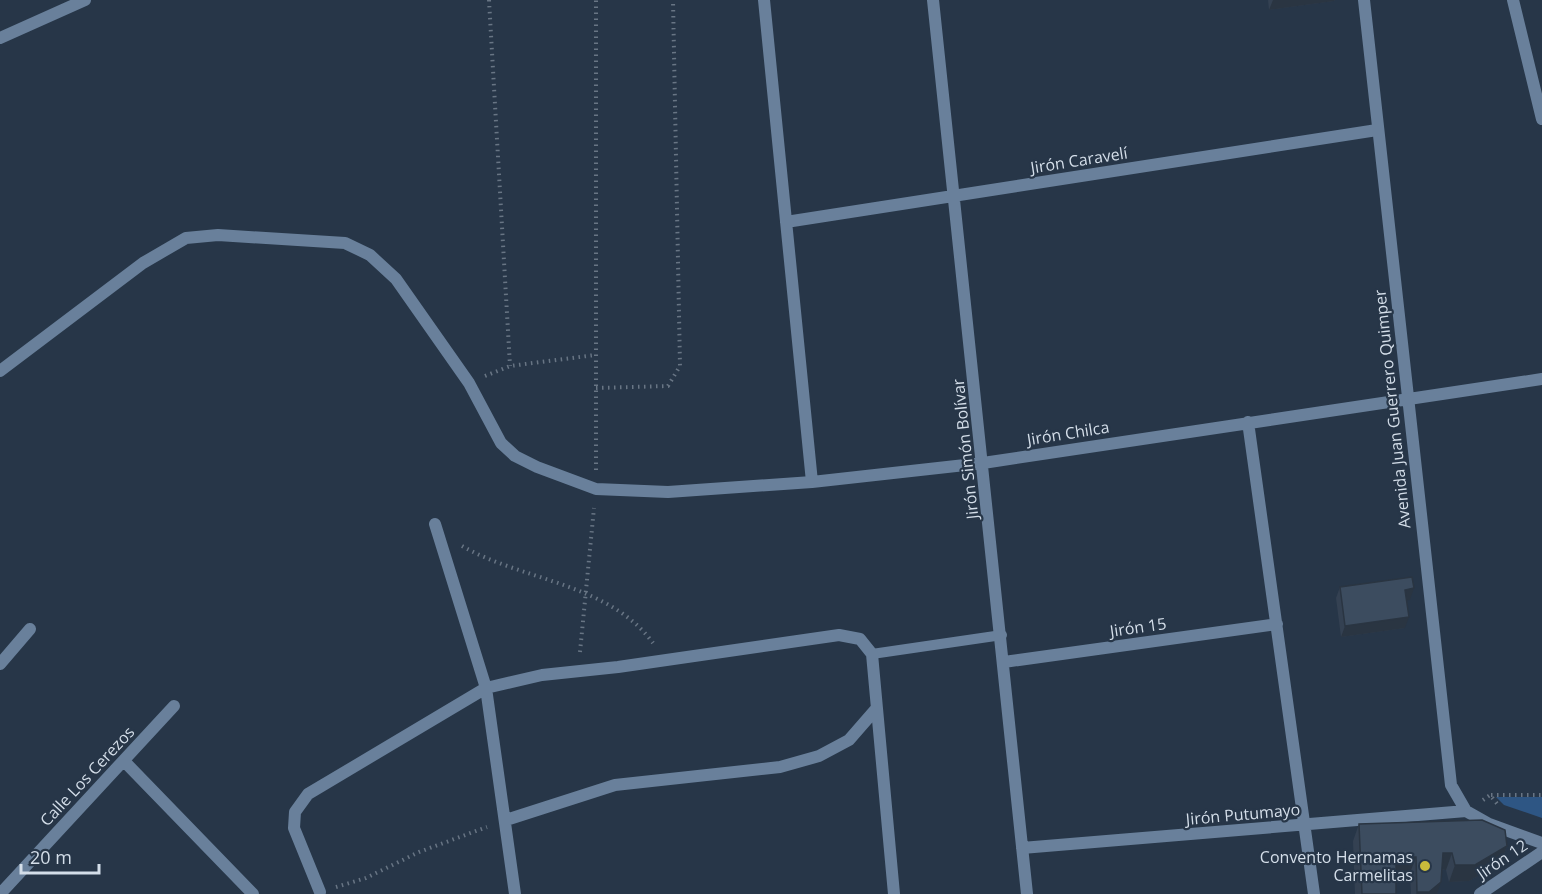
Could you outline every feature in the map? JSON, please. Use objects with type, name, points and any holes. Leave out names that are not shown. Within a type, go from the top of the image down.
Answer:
[{"type":"street","points":[[0,38],[85,0]]},
{"type":"street","points":[[764,0],[812,482]]},
{"type":"street","name":"Jirón Simón Bolívar","points":[[933,0],[1002,635],[1027,894]]},
{"type":"street","name":"Avenida Juan Guerrero Quimper","points":[[1364,0],[1451,784],[1466,811]]},
{"type":"street","points":[[1513,0],[1542,119]]},
{"type":"street","name":"Jirón Caravelí","points":[[786,222],[1377,130]]},
{"type":"street","name":"Jirón Chilca","points":[[0,370],[143,263],[186,238],[218,235],[345,243],[370,255],[396,279],[469,383],[501,443],[514,456],[596,489],[668,492],[812,482],[983,463],[1542,380]]},
{"type":"street","points":[[1248,422],[1314,894]]},
{"type":"street","points":[[435,524],[486,688],[515,894]]},
{"type":"street","name":"Jirón 15","points":[[1004,662],[1277,624]]},
{"type":"street","points":[[0,664],[30,629]]},
{"type":"street","points":[[320,892],[294,828],[295,812],[308,794],[486,688],[542,675],[839,635],[860,639],[872,654],[894,894]]},
{"type":"street","name":"Calle Los Cerezos","points":[[0,894],[174,706]]},
{"type":"street","points":[[506,820],[615,785],[780,767],[819,756],[849,740],[876,708]]},
{"type":"street","points":[[124,761],[253,894]]},
{"type":"street","points":[[1466,811],[1489,824],[1542,843]]},
{"type":"street","name":"Jirón Putumayo","points":[[1022,848],[1466,811]]},
{"type":"street","name":"Jirón 12","points":[[1480,894],[1542,852]]},
{"type":"lane","points":[[872,654],[1002,635]]},
{"type":"path","points":[[489,0],[510,366]]},
{"type":"path","points":[[578,671],[596,489],[596,0]]},
{"type":"path","points":[[596,388],[668,386],[680,366],[673,0]]},
{"type":"path","points":[[469,383],[510,366],[595,355]]},
{"type":"path","points":[[435,524],[463,548],[616,607],[642,628],[666,660]]},
{"type":"path","points":[[1490,795],[1542,795]]},
{"type":"path","points":[[320,892],[366,878],[419,852],[506,820]]},
{"type":"shaded area","points":[[1496,797],[1542,797],[1542,818],[1504,805]]},
{"type":"building","points":[[1412,577],[1414,588],[1405,590],[1409,617],[1345,626],[1340,587]]},
{"type":"building","name":"Convento Hernamas Carmelitas","points":[[1482,820],[1505,830],[1507,846],[1475,865],[1455,865],[1452,853],[1443,853],[1441,882],[1429,892],[1417,892],[1416,857],[1396,857],[1396,894],[1362,894],[1359,824]]},
{"type":"place","name":"Convento Hernamas Carmelitas","points":[[1425,866]]}]
